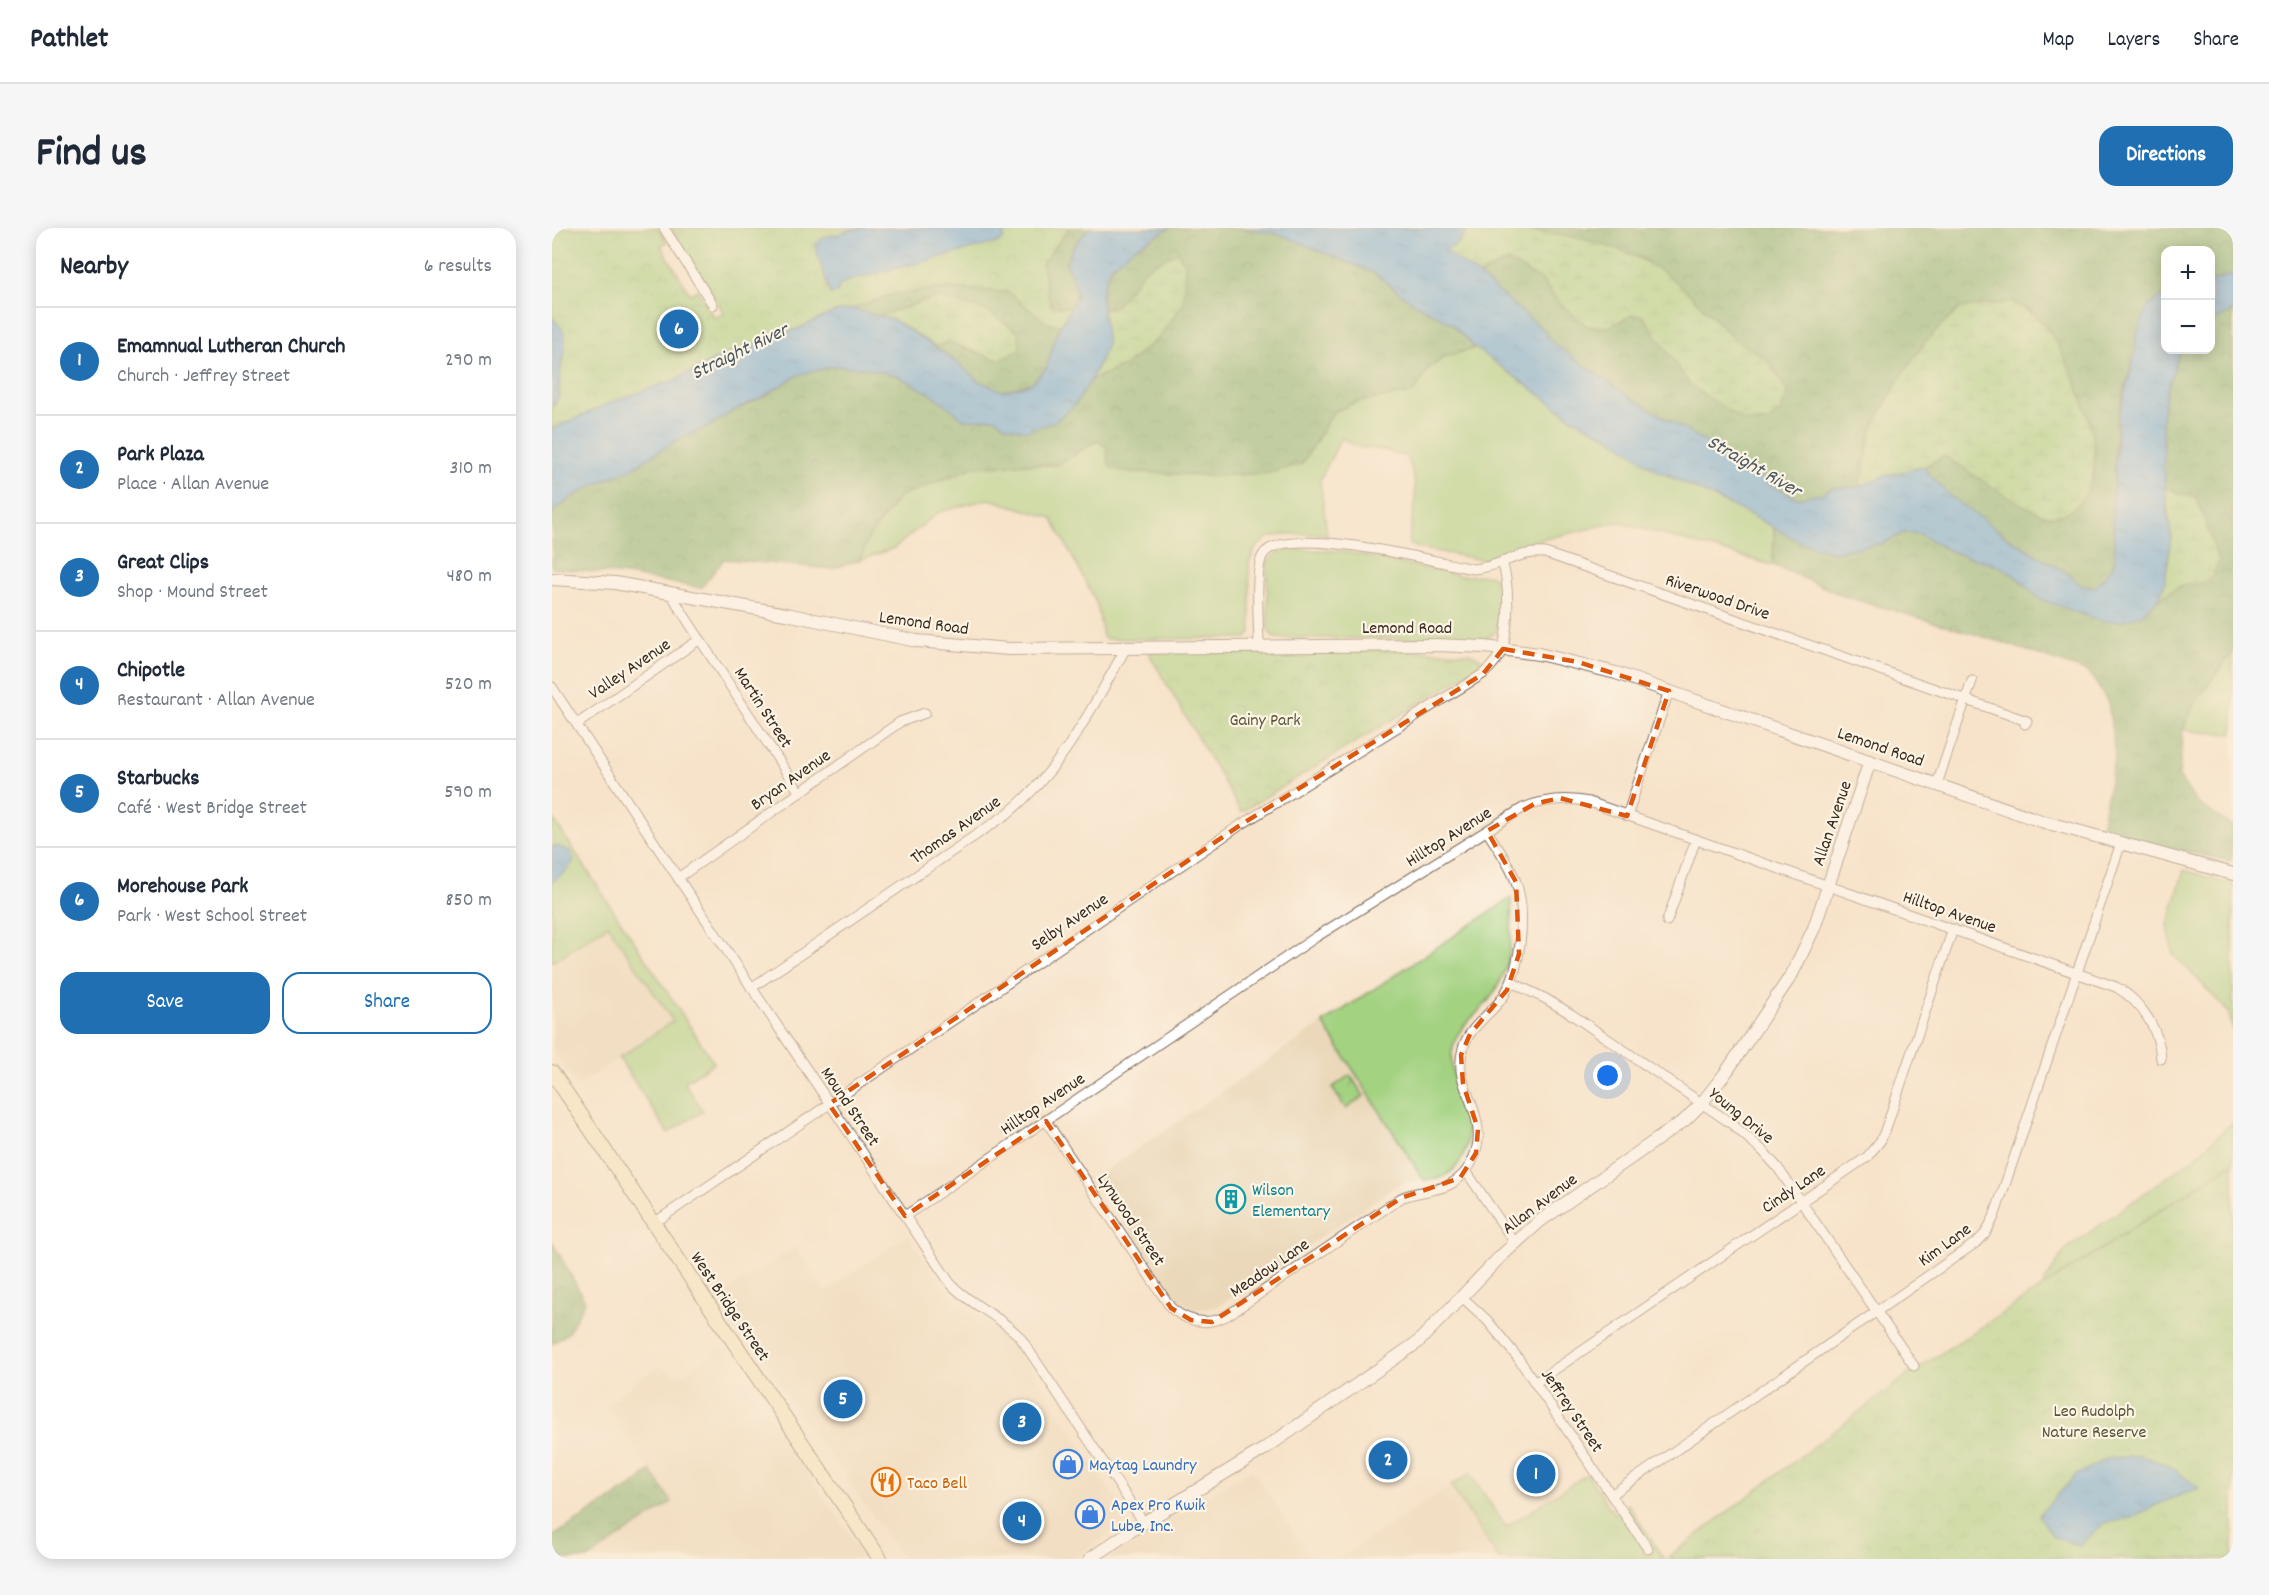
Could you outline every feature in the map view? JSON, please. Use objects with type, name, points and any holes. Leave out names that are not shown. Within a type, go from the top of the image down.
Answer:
[{"type":"main road","name":"West Bridge Street","points":[[552,1072],[880,1559]]},
{"type":"street","points":[[664,228],[713,305]]},
{"type":"street","name":"Riverwood Drive","points":[[1259,646],[1259,565],[1266,550],[1279,544],[1350,544],[1473,569],[1483,568],[1525,553],[1545,553],[2027,721],[2025,724]]},
{"type":"street","points":[[1502,562],[1508,582],[1503,649]]},
{"type":"street","name":"Lemond Road","points":[[552,579],[615,583],[917,641],[1008,649],[1437,645],[1503,649],[1578,662],[1669,691],[2042,821],[2233,874]]},
{"type":"street","name":"Martin Street","points":[[671,593],[800,793]]},
{"type":"street","name":"Valley Avenue","points":[[577,724],[700,639]]},
{"type":"street","name":"Thomas Avenue","points":[[751,987],[1007,814],[1027,797],[1057,764],[1073,741],[1126,648]]},
{"type":"street","name":"Selby Avenue","points":[[654,1223],[1242,824],[1483,674],[1496,661],[1503,649]]},
{"type":"street","points":[[1937,784],[1972,681]]},
{"type":"street","name":"Mound Street","points":[[552,687],[950,1283],[960,1294],[1002,1321],[1020,1337],[1144,1522]]},
{"type":"street","points":[[1627,816],[1669,691]]},
{"type":"street","name":"Bryan Avenue","points":[[678,878],[900,722],[925,713]]},
{"type":"street","name":"Allan Avenue","points":[[1090,1559],[1144,1522],[1264,1449],[1418,1342],[1515,1243],[1558,1209],[1667,1134],[1702,1103],[1727,1071],[1792,974],[1814,928],[1870,761]]},
{"type":"street","name":"Hilltop Avenue","points":[[905,1216],[1316,937],[1534,804],[1560,798],[1589,802],[2116,987],[2135,1001],[2154,1030],[2160,1044],[2161,1059]]},
{"type":"street","points":[[1487,831],[1510,869],[1520,896],[1519,954],[1511,982],[1499,1002],[1470,1034],[1461,1055],[1463,1084],[1478,1129],[1476,1153],[1466,1171],[1515,1243]]},
{"type":"street","points":[[1667,921],[1696,839]]},
{"type":"street","name":"Kim Lane","points":[[1611,1495],[1977,1242],[1991,1224],[2121,843]]},
{"type":"street","name":"Cindy Lane","points":[[1535,1383],[1867,1157],[1881,1140],[1953,929]]},
{"type":"street","name":"Young Drive","points":[[1511,982],[1571,1014],[1732,1124],[1763,1151],[1802,1202],[1914,1365]]},
{"type":"street","name":"Lynwood Street","points":[[1046,1120],[1172,1308],[1180,1316],[1202,1322]]},
{"type":"street","name":"Meadow Lane","points":[[1202,1322],[1212,1322],[1228,1315],[1401,1198],[1449,1185],[1466,1171]]},
{"type":"street","name":"Jeffrey Street","points":[[1462,1297],[1503,1339],[1648,1549]]},
{"type":"highlighted area","points":[[1503,649],[1578,662],[1669,691],[1627,816],[1560,798],[1534,804],[1487,831],[1516,882],[1519,954],[1507,990],[1470,1034],[1461,1055],[1463,1084],[1478,1129],[1476,1153],[1460,1178],[1401,1198],[1212,1322],[1191,1320],[1171,1308],[1046,1121],[905,1216],[829,1104],[1242,824],[1483,674]]},
{"type":"shaded area","points":[[608,925],[673,1022],[577,1086],[552,1048],[552,962]]},
{"type":"shaded area","points":[[1323,1023],[1424,1180],[1409,1181],[1395,1187],[1217,1307],[1195,1310],[1177,1299],[1095,1178]]},
{"type":"shaded area","points":[[908,1235],[946,1292],[964,1308],[991,1323],[1010,1338],[1128,1517],[1123,1525],[1073,1559],[903,1559],[719,1295],[796,1247],[826,1291]]},
{"type":"shaded area","points":[[722,1348],[866,1559],[590,1558],[671,1502],[606,1405],[658,1366],[681,1376]]},
{"type":"shaded area","points":[[1252,1469],[1312,1559],[1107,1559],[1210,1494]]},
{"type":"shaded area","points":[[1451,1486],[1499,1559],[1337,1559]]},
{"type":"green space","points":[[552,228],[658,228],[667,242],[661,246],[690,294],[697,290],[715,318],[724,313],[671,228],[1069,228],[1042,264],[1052,307],[1072,307],[1062,325],[1047,323],[1008,292],[944,288],[893,294],[852,309],[834,312],[802,327],[719,358],[672,381],[617,400],[552,429],[552,408],[559,396],[560,370],[565,355],[557,322],[552,318]]},
{"type":"green space","points":[[1069,228],[1089,228],[1073,247],[1066,263],[1075,285],[1076,295],[1072,307],[1052,307],[1042,264]]},
{"type":"green space","points":[[1170,228],[1238,228],[1279,234],[1374,273],[1409,300],[1451,323],[1475,348],[1447,356],[1430,367],[1413,393],[1356,402],[1333,412],[1302,464],[1268,473],[1214,476],[1121,471],[1110,467],[1108,449],[1098,440],[1056,465],[1019,464],[974,467],[900,496],[869,536],[860,560],[833,569],[724,559],[701,588],[627,575],[552,568],[552,513],[572,497],[633,468],[675,441],[708,427],[798,375],[834,366],[866,368],[898,376],[936,397],[965,419],[995,418],[1006,426],[1074,406],[1091,380],[1126,365],[1159,337],[1183,304],[1117,305],[1101,310],[1106,280],[1120,258],[1142,241]]},
{"type":"green space","points":[[1470,228],[1522,230],[1577,238],[1630,254],[1654,266],[1683,288],[1738,341],[1768,361],[1788,392],[1781,411],[1767,422],[1744,421],[1690,385],[1643,316],[1632,315],[1609,327],[1587,326],[1558,302],[1542,280],[1508,261],[1478,275],[1445,251],[1459,242]]},
{"type":"green space","points":[[1509,228],[2233,228],[2233,274],[2215,281],[2215,246],[2161,246],[2161,298],[2135,353],[2121,402],[2115,440],[2112,503],[2115,560],[2109,572],[2095,587],[2080,585],[2069,574],[2008,538],[1950,496],[1923,467],[1944,456],[2025,505],[2051,516],[2094,476],[2095,447],[2088,416],[2035,313],[2013,302],[1960,308],[1925,342],[1900,378],[1873,427],[1859,487],[1832,488],[1821,494],[1797,498],[1739,467],[1706,442],[1631,398],[1548,340],[1546,332],[1478,275],[1508,261],[1542,280],[1558,302],[1609,327],[1632,315],[1643,316],[1657,335],[1767,360],[1735,340],[1709,313],[1642,258],[1599,244]]},
{"type":"green space","points":[[1177,252],[1185,264],[1183,304],[1159,337],[1126,365],[1091,380],[1107,345],[1101,310],[1117,305],[1147,267]]},
{"type":"green space","points":[[944,288],[1008,292],[1047,323],[1062,325],[1056,335],[1047,367],[1032,383],[1002,391],[977,381],[956,361],[935,346],[948,342],[998,360],[936,297],[879,316],[852,309],[893,294]]},
{"type":"green space","points":[[936,297],[988,311],[1019,333],[1020,351],[998,360],[949,342],[935,346],[894,320],[879,316]]},
{"type":"green space","points":[[2013,302],[2034,315],[2047,328],[2071,371],[2080,394],[2093,443],[2094,466],[2090,486],[2079,503],[2059,515],[2041,514],[2014,500],[1944,456],[1923,467],[1884,476],[1859,487],[1873,427],[1900,378],[1925,342],[1960,308]]},
{"type":"green space","points":[[2233,311],[2233,651],[2195,702],[2183,729],[2179,777],[2196,802],[2233,827],[2231,861],[2169,848],[2101,828],[2115,755],[2108,702],[2089,672],[1998,641],[1844,596],[1773,565],[1774,527],[1800,542],[1833,552],[1884,543],[1905,532],[1920,534],[1950,551],[1999,566],[2015,576],[2040,599],[2101,621],[2149,608],[2160,597],[2182,585],[2199,584],[2205,521],[2196,496],[2180,494],[2165,486],[2162,416],[2166,393],[2179,354],[2215,354],[2215,320]]},
{"type":"green space","points":[[1475,348],[1572,418],[1616,441],[1654,469],[1774,527],[1773,565],[1617,522],[1512,547],[1483,560],[1419,548],[1409,544],[1415,491],[1412,470],[1407,457],[1384,450],[1358,447],[1341,438],[1320,480],[1327,534],[1285,534],[1267,538],[1255,549],[1249,563],[1251,632],[1247,638],[1106,639],[1103,637],[1097,604],[1052,518],[989,499],[939,512],[894,548],[860,560],[869,536],[900,496],[974,467],[1019,464],[1056,465],[1099,439],[1121,471],[1214,476],[1268,473],[1315,443],[1333,412],[1356,402],[1413,393],[1429,367],[1447,356]]},
{"type":"green space","points":[[2165,486],[2180,494],[2196,496],[2219,561],[2213,576],[2199,584],[2182,585],[2160,597],[2168,563],[2171,536]]},
{"type":"green space","points":[[1288,549],[1341,551],[1462,576],[1489,575],[1498,580],[1500,608],[1495,633],[1485,639],[1274,638],[1268,630],[1267,562],[1276,554]]},
{"type":"green space","name":"Gainy Park","points":[[1399,650],[1469,653],[1482,659],[1477,668],[1241,812],[1148,652]]},
{"type":"green space","points":[[2233,651],[2233,734],[2183,729],[2195,702]]},
{"type":"green space","points":[[552,817],[714,1063],[684,1082],[703,1111],[668,1133],[619,1058],[673,1021],[608,925],[552,962]]},
{"type":"green space","points":[[2184,870],[2233,885],[2233,1030],[2228,1012],[2173,955],[2168,925]]},
{"type":"green space","points":[[1511,898],[1511,943],[1505,970],[1492,996],[1469,1020],[1454,1044],[1453,1074],[1465,1119],[1466,1148],[1459,1163],[1452,1171],[1439,1178],[1424,1180],[1323,1023]]},
{"type":"green space","points":[[1350,1075],[1364,1096],[1346,1109],[1332,1088]]},
{"type":"green space","points":[[2233,1122],[2233,1163],[2045,1286],[2044,1283],[2065,1250],[2194,1158]]},
{"type":"green space","name":"Leo Rudolph Nature Reserve","points":[[2233,1163],[2233,1559],[1666,1559],[1909,1374]]},
{"type":"green space","points":[[552,1241],[585,1301],[568,1333],[552,1344]]},
{"type":"green space","points":[[650,1470],[672,1502],[588,1559],[552,1559],[552,1537],[638,1482]]},
{"type":"green space","points":[[1470,1473],[1506,1527],[1587,1474],[1614,1514],[1628,1504],[1664,1559],[1499,1559],[1451,1486]]},
{"type":"water","points":[[859,228],[1002,228],[1004,238],[1000,242],[847,281],[839,286],[837,293],[830,294],[815,245],[823,238]]},
{"type":"water","points":[[1089,228],[1170,228],[1134,248],[1110,267],[1101,294],[1107,345],[1091,380],[1074,406],[1054,422],[1026,431],[1006,426],[995,418],[965,420],[936,397],[898,376],[866,368],[834,366],[798,375],[708,427],[675,441],[633,468],[572,497],[552,513],[552,429],[617,400],[672,381],[719,358],[802,327],[834,312],[852,309],[894,320],[956,361],[978,381],[1002,391],[1032,383],[1047,367],[1056,335],[1077,295],[1075,283],[1066,263],[1073,247]]},
{"type":"water","points":[[1238,228],[1470,228],[1459,242],[1445,251],[1478,275],[1546,332],[1549,340],[1631,398],[1706,442],[1739,467],[1797,498],[1821,494],[1832,488],[1859,487],[1884,476],[1923,467],[1950,496],[2008,538],[2069,574],[2080,585],[2095,587],[2109,572],[2115,560],[2112,503],[2118,418],[2133,363],[2137,332],[2147,308],[2161,297],[2161,354],[2179,354],[2166,393],[2162,416],[2166,503],[2171,536],[2164,586],[2160,597],[2140,615],[2122,621],[2101,621],[2040,599],[2015,576],[1999,566],[1950,551],[1920,534],[1905,532],[1884,543],[1833,552],[1800,542],[1751,515],[1654,469],[1616,441],[1573,418],[1475,348],[1451,323],[1409,300],[1374,273],[1279,234]]},
{"type":"water","points":[[2233,274],[2233,311],[2215,320],[2215,300],[2215,281]]},
{"type":"water","points":[[552,318],[563,330],[565,343],[558,395],[552,408]]},
{"type":"water","points":[[556,846],[570,851],[574,861],[552,882],[552,847]]},
{"type":"water","points":[[2140,1455],[2169,1466],[2199,1488],[2156,1505],[2131,1518],[2105,1523],[2080,1545],[2053,1537],[2039,1515],[2076,1475],[2106,1459]]},
{"type":"place","name":"Morehouse Park","points":[[679,329]]},
{"type":"place","name":"Wilson Elementary","points":[[1231,1199]]},
{"type":"place","name":"Starbucks","points":[[843,1399]]},
{"type":"place","name":"Great Clips","points":[[1022,1422]]},
{"type":"place","name":"Park Plaza","points":[[1388,1460]]},
{"type":"place","name":"Maytag Laundry","points":[[1068,1464]]},
{"type":"place","name":"Emamnual Lutheran Church","points":[[1536,1474]]},
{"type":"place","name":"Taco Bell","points":[[886,1482]]},
{"type":"place","name":"Apex Pro Kwik Lube, Inc.","points":[[1090,1514]]},
{"type":"place","name":"Chipotle","points":[[1022,1521]]},
{"type":"water label","name":"Straight River","points":[[739,350]]},
{"type":"water label","name":"Straight River","points":[[1755,465]]}]
